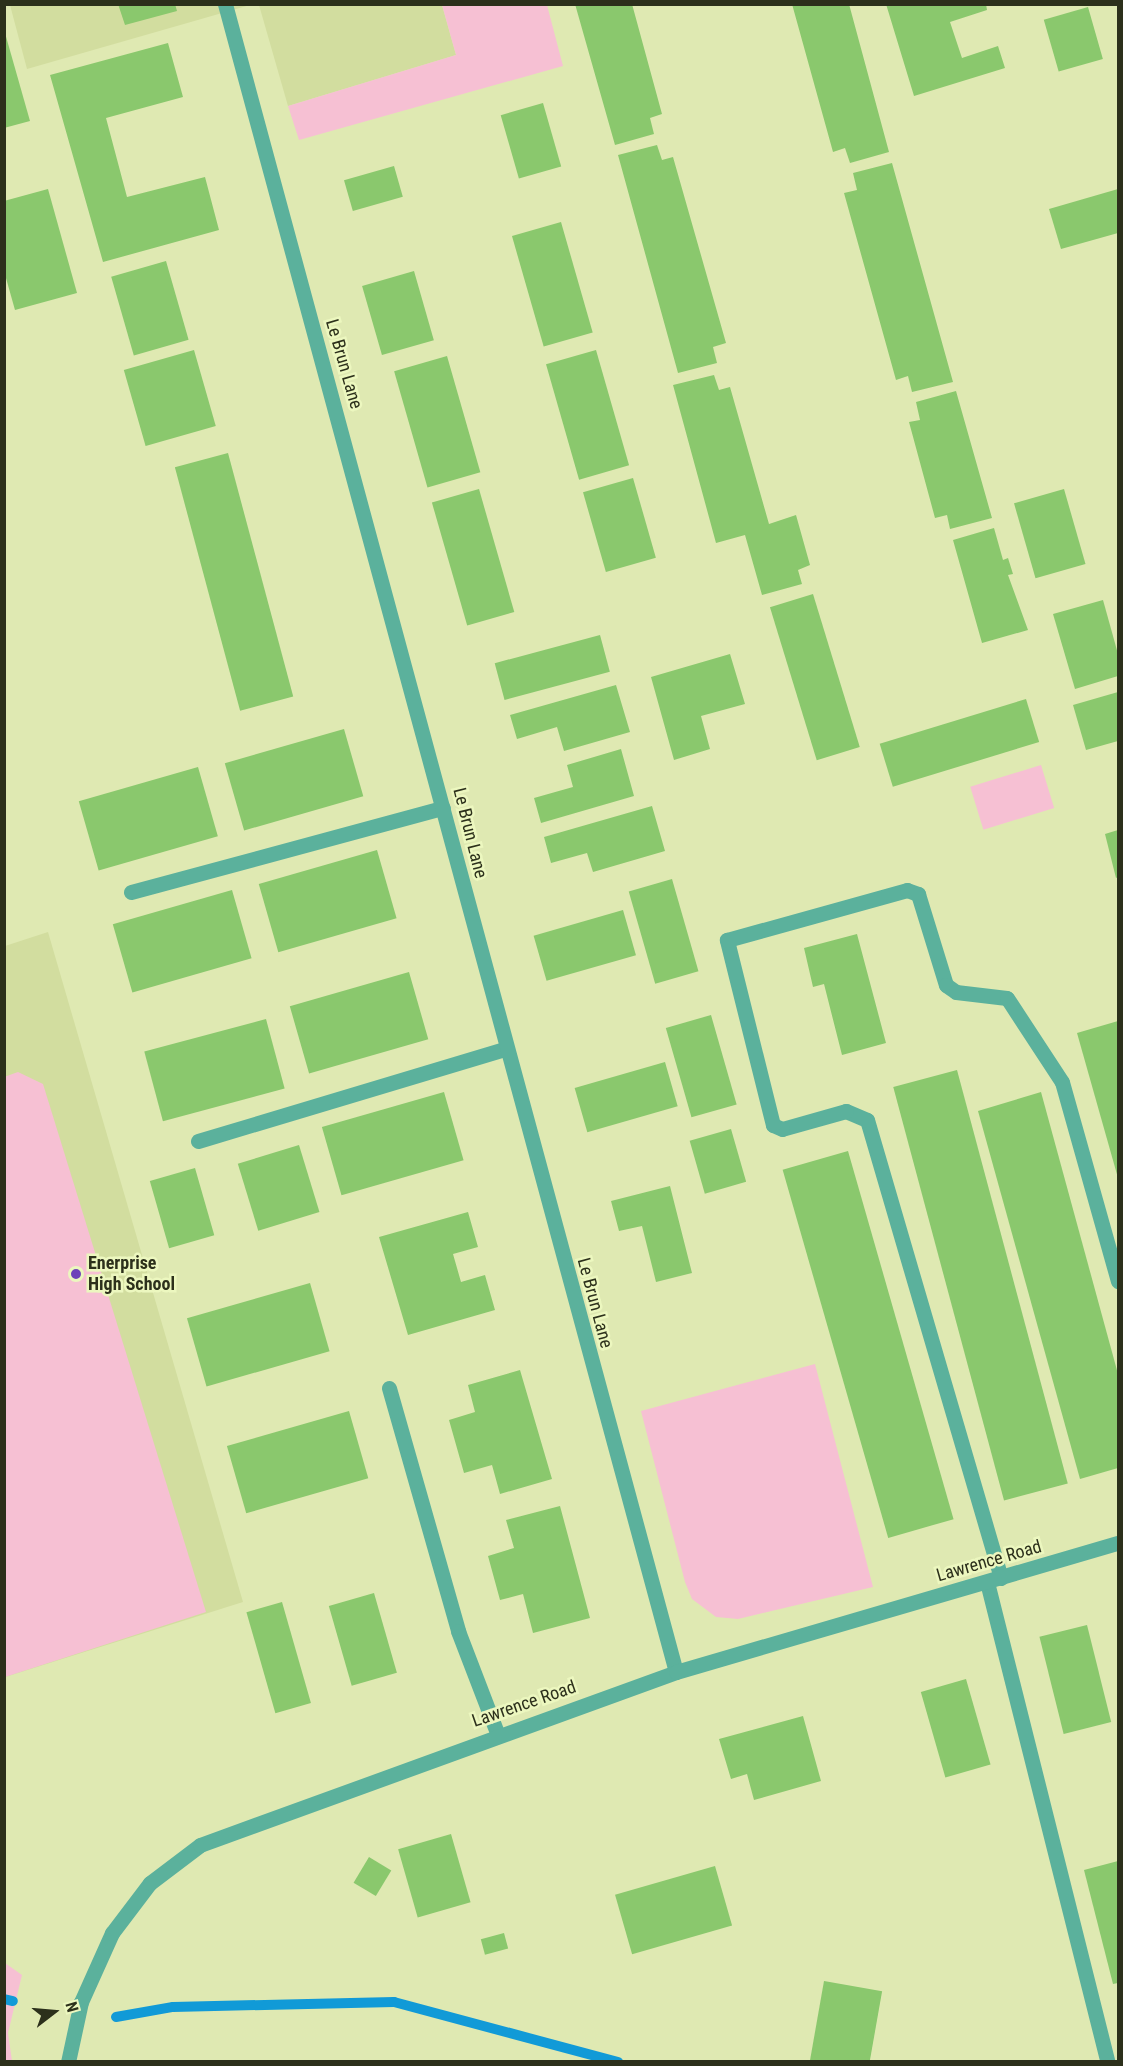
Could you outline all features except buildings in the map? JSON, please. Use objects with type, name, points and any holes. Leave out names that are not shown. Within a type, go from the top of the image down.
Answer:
[{"type":"street","name":"Le Brun Lane","points":[[225,4],[676,1672]]},
{"type":"street","points":[[130,892],[443,808]]},
{"type":"street","points":[[1108,2061],[994,1580],[867,1120],[846,1111],[782,1129],[773,1125],[727,940],[907,890],[918,894],[946,985],[956,992],[1007,998],[1062,1082],[1119,1281]]},
{"type":"street","points":[[198,1141],[506,1049]]},
{"type":"street","points":[[389,1388],[458,1631],[498,1735]]},
{"type":"street","name":"Lawrence Road","points":[[68,2061],[81,2002],[112,1933],[150,1882],[172,1863],[243,1825],[676,1672],[1119,1543]]},
{"type":"shaded area","points":[[10,5],[250,5],[27,69]]},
{"type":"shaded area","points":[[259,5],[442,5],[456,55],[288,106]]},
{"type":"shaded area","points":[[442,5],[547,5],[563,66],[299,140],[288,106],[456,55]]},
{"type":"shaded area","points":[[1041,765],[1054,808],[983,830],[970,787]]},
{"type":"shaded area","name":"Enerprise High School","points":[[48,932],[243,1602],[5,1677],[5,946]]},
{"type":"shaded area","name":"Enerprise High School","points":[[18,1072],[43,1084],[206,1612],[5,1677],[4,1077]]},
{"type":"shaded area","points":[[815,1364],[873,1587],[738,1619],[716,1617],[692,1599],[685,1582],[641,1411]]},
{"type":"shaded area","points":[[5,1963],[22,1975],[8,2033],[12,2061],[5,2061]]},
{"type":"waterway","points":[[4,1999],[13,2001]]},
{"type":"waterway","points":[[116,2017],[173,2007],[394,2002],[618,2062]]},
{"type":"place","name":"Enerprise High School","points":[[76,1274]]}]
